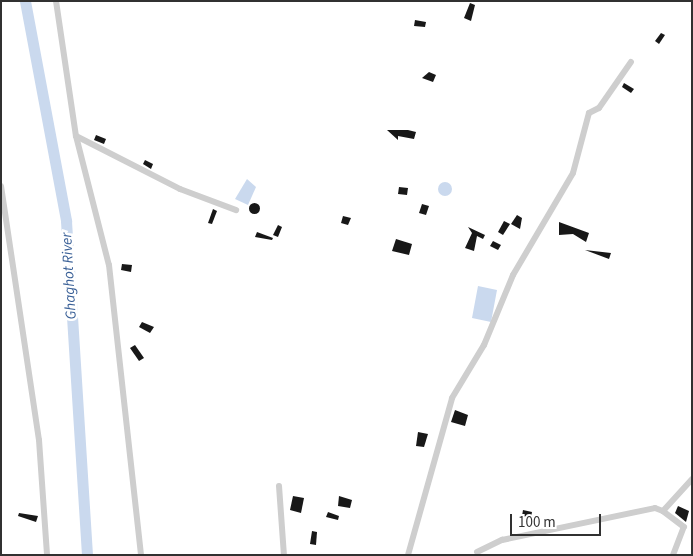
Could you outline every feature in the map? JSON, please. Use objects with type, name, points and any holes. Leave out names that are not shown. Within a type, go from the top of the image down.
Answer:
[{"type":"street","points":[[56,1],[76,136],[109,265],[141,555]]},
{"type":"street","points":[[408,555],[452,398],[484,345],[513,275],[573,173],[589,113],[598,108],[631,62]]},
{"type":"street","points":[[76,136],[180,189],[236,210]]},
{"type":"street","points":[[1,186],[39,440],[47,555]]},
{"type":"street","points":[[663,511],[692,479]]},
{"type":"street","points":[[279,486],[284,555]]},
{"type":"street","points":[[478,552],[502,540],[656,508],[684,527],[672,555]]},
{"type":"water","points":[[247,179],[256,187],[248,205],[235,199]]},
{"type":"water","points":[[442,182],[448,182],[452,189],[448,196],[442,196],[438,192],[438,186]]},
{"type":"water","points":[[478,286],[497,290],[491,322],[472,318]]},
{"type":"building","points":[[470,3],[475,5],[471,21],[464,18]]},
{"type":"building","points":[[415,20],[426,22],[425,27],[414,26]]},
{"type":"building","points":[[661,33],[665,35],[659,44],[655,41]]},
{"type":"building","points":[[429,72],[436,75],[433,82],[422,78]]},
{"type":"building","points":[[624,83],[634,89],[631,93],[622,87]]},
{"type":"building","points":[[387,130],[416,132],[414,139],[398,136],[398,140]]},
{"type":"building","points":[[96,135],[106,139],[104,144],[94,140]]},
{"type":"building","points":[[145,160],[153,164],[151,169],[143,164]]},
{"type":"building","points":[[399,187],[408,188],[407,195],[398,194]]},
{"type":"building","points":[[254,202],[260,208],[254,214],[248,208]]},
{"type":"building","points":[[422,204],[429,206],[426,215],[419,213]]},
{"type":"building","points":[[213,209],[217,211],[212,224],[208,223]]},
{"type":"building","points":[[517,215],[522,218],[520,229],[511,224]]},
{"type":"building","points":[[343,216],[351,218],[348,225],[341,223]]},
{"type":"building","points":[[504,221],[510,224],[503,235],[498,232]]},
{"type":"building","points":[[559,222],[589,233],[586,242],[573,234],[559,235]]},
{"type":"building","points":[[278,225],[282,227],[278,237],[273,235]]},
{"type":"building","points":[[468,227],[485,235],[483,239],[477,236],[474,251],[465,248],[472,233]]},
{"type":"building","points":[[257,232],[273,238],[272,240],[255,237]]},
{"type":"building","points":[[396,239],[412,244],[409,255],[392,251]]},
{"type":"building","points":[[493,241],[501,245],[498,250],[490,246]]},
{"type":"building","points":[[585,250],[611,253],[609,259]]},
{"type":"building","points":[[122,264],[132,265],[131,272],[121,270]]},
{"type":"building","points":[[142,322],[154,327],[150,333],[139,327]]},
{"type":"building","points":[[135,345],[144,358],[139,361],[130,348]]},
{"type":"building","points":[[455,410],[468,415],[465,426],[451,422]]},
{"type":"building","points":[[418,432],[428,434],[424,447],[416,446]]},
{"type":"building","points":[[293,496],[304,498],[301,513],[290,510]]},
{"type":"building","points":[[339,496],[352,500],[350,508],[338,506]]},
{"type":"building","points":[[678,506],[689,511],[686,522],[675,513]]},
{"type":"building","points":[[523,510],[532,512],[531,518],[522,516]]},
{"type":"building","points":[[328,512],[339,516],[338,520],[326,517]]},
{"type":"building","points":[[19,513],[38,516],[36,522],[18,516]]},
{"type":"building","points":[[312,531],[317,532],[316,545],[310,544]]},
{"type":"waterway","name":"Ghaghot River","points":[[25,1],[66,221],[87,555]]}]
